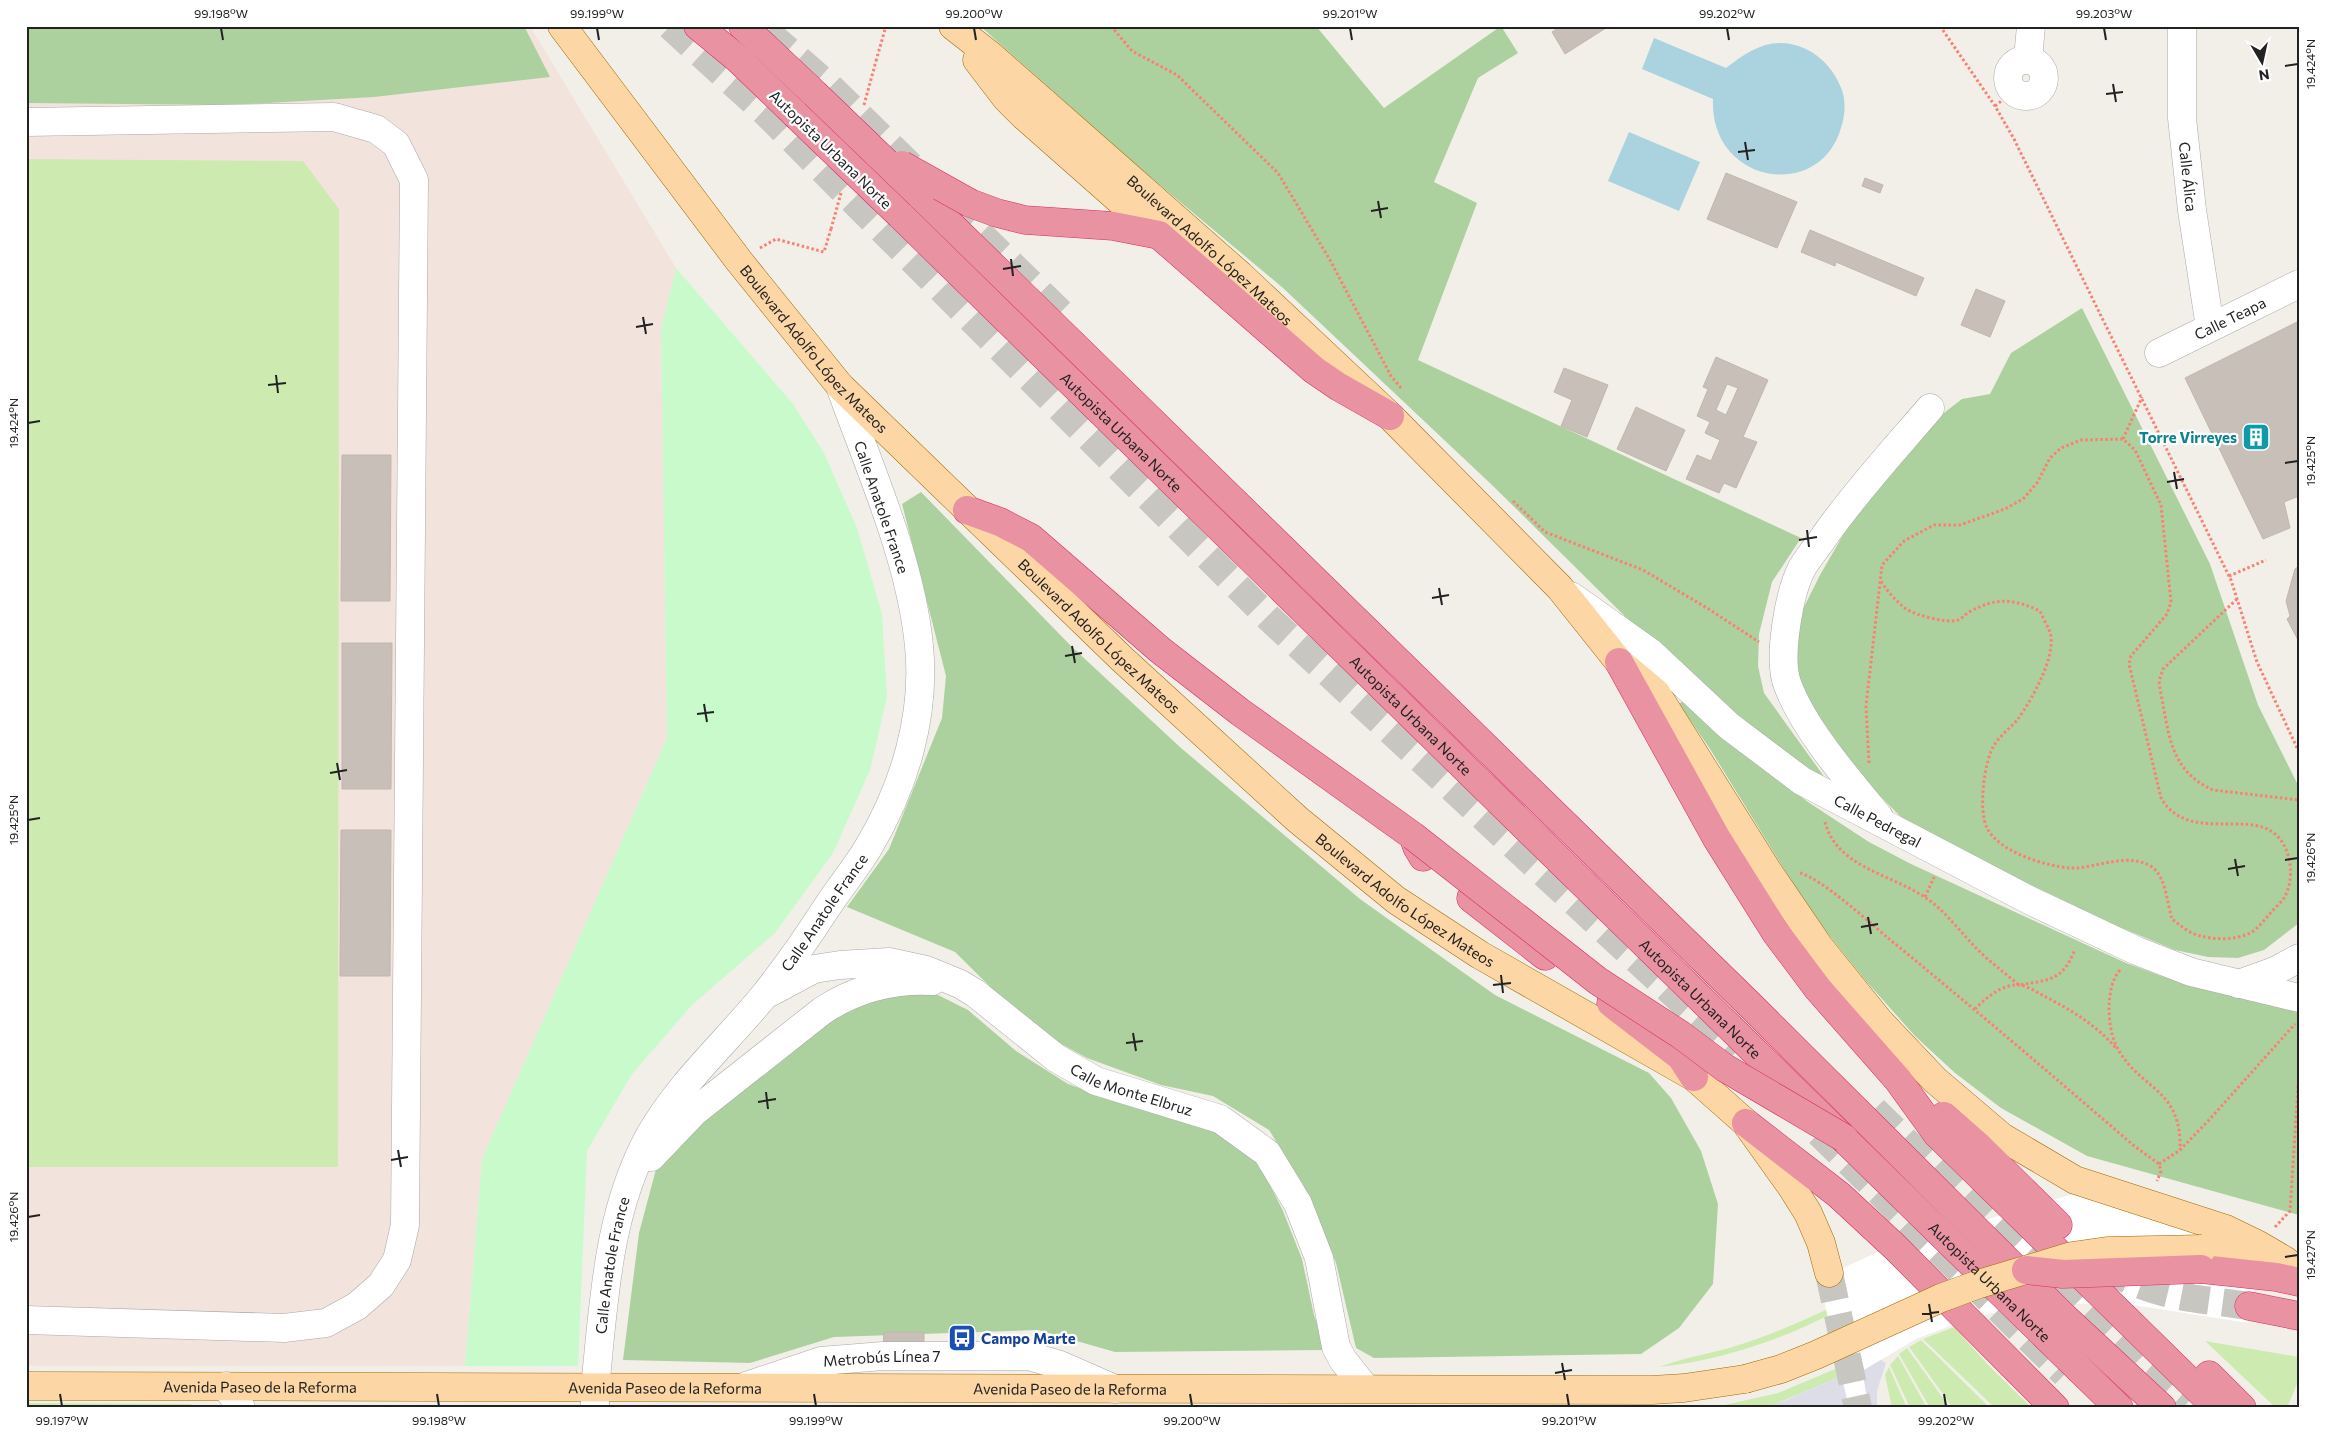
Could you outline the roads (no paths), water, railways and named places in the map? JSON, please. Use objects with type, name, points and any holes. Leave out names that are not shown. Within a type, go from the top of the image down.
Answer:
[{"type":"highway","name":"Autopista Urbana Norte","points":[[698,26],[738,59],[972,285],[2119,1408]]},
{"type":"highway","name":"Autopista Urbana Norte","points":[[743,26],[872,149],[1750,1005],[2064,1317],[2162,1408]]},
{"type":"highway","points":[[872,149],[970,203],[997,213],[1049,223],[1114,226],[1159,236],[1314,370],[1338,387],[1398,405]]},
{"type":"highway","points":[[967,510],[1000,522],[1031,538],[1160,650],[1240,712],[1413,836],[1561,953],[1725,1068],[1844,1138]]},
{"type":"highway","points":[[1619,662],[1688,789],[1776,933],[1818,989],[1898,1080],[1937,1134],[2217,1408]]},
{"type":"highway","points":[[1413,836],[1422,855],[1438,872],[1505,926],[1670,1047],[1688,1065],[1694,1077]]},
{"type":"highway","points":[[1505,926],[1561,953]]},
{"type":"highway","points":[[1898,1080],[1978,1146],[2242,1408]]},
{"type":"highway","points":[[1746,1124],[1838,1195],[1874,1227],[2055,1408]]},
{"type":"highway","points":[[2026,1270],[2063,1274],[2201,1269],[2276,1277],[2295,1269]]},
{"type":"highway","points":[[2249,1306],[2299,1316]]},
{"type":"main road","name":"Boulevard Adolfo López Mateos","points":[[562,26],[739,261],[840,386],[1122,659],[1290,812],[1396,900],[1480,955],[1694,1077],[1746,1124],[1808,1213],[1821,1243],[1829,1273]]},
{"type":"main road","name":"Boulevard Adolfo López Mateos","points":[[952,26],[997,62],[1240,275],[1398,405],[1560,588],[1619,662],[1656,693],[1769,873],[1833,966],[1880,1022],[1935,1080],[2002,1137],[2075,1180],[2226,1229],[2295,1269]]},
{"type":"main road","points":[[952,26],[991,79],[1024,116],[1159,236]]},
{"type":"main road","name":"Avenida Paseo de la Reforma","points":[[26,1386],[234,1397],[595,1398],[738,1389],[1115,1389],[1333,1398],[1366,1389],[1652,1390],[1715,1384],[1745,1379],[1781,1369],[1941,1298],[2072,1256],[2107,1251],[2202,1249],[2295,1269]]},
{"type":"street","points":[[2004,99],[2034,94],[2043,86],[2044,75],[2039,64],[2028,59],[2031,26]]},
{"type":"street","name":"Calle Álica","points":[[2182,26],[2182,118],[2192,210],[2210,327]]},
{"type":"street","points":[[26,122],[334,117],[376,129],[396,144],[414,180],[405,1226],[397,1260],[381,1285],[357,1306],[326,1322],[284,1328],[26,1320]]},
{"type":"street","name":"Calle Teapa","points":[[2159,352],[2299,284]]},
{"type":"street","name":"Calle Anatole France","points":[[595,1398],[610,1247],[621,1205],[640,1154],[664,1114],[763,996],[811,933],[870,846],[910,753],[918,706],[919,646],[905,574],[896,541],[840,386]]},
{"type":"street","points":[[1886,826],[1834,762],[1787,685],[1783,658],[1786,625],[1802,568],[1846,506],[1930,408]]},
{"type":"street","name":"Calle Pedregal","points":[[1560,588],[1652,653],[1729,726],[1802,781],[1886,826],[2084,926],[2138,951],[2191,972],[2299,998]]},
{"type":"street","points":[[2239,984],[2276,971],[2299,958]]},
{"type":"street","name":"Calle Monte Elbruz","points":[[763,996],[814,969],[864,962],[889,962],[908,965],[960,984],[990,1003],[1040,1046],[1072,1069],[1096,1081],[1220,1119],[1267,1153],[1298,1204],[1311,1232],[1319,1258],[1336,1347],[1346,1365],[1366,1389]]},
{"type":"street","points":[[632,1178],[694,1112],[822,1011],[838,1001],[866,988],[903,981],[922,980],[960,984]]},
{"type":"water","points":[[1654,38],[1726,68],[1753,50],[1773,43],[1794,45],[1806,49],[1823,61],[1832,71],[1842,90],[1844,109],[1841,128],[1829,152],[1811,167],[1790,174],[1767,173],[1746,165],[1728,150],[1716,127],[1713,99],[1642,69]]},
{"type":"water","points":[[1629,132],[1700,162],[1679,211],[1608,181]]},
{"type":"tunnel","points":[[670,26],[767,114],[1269,618],[1736,1052]]},
{"type":"tunnel","points":[[767,32],[830,87],[1065,317]]},
{"type":"tunnel","points":[[1874,1110],[2142,1373],[2183,1408]]},
{"type":"tunnel","points":[[1819,1133],[2065,1374]]},
{"type":"tunnel","points":[[2103,1267],[2139,1285],[2174,1295],[2249,1306]]},
{"type":"tunnel","points":[[1829,1273],[1858,1408]]},
{"type":"place","name":"Torre Virreyes","points":[[2256,437]]},
{"type":"place","name":"Campo Marte","points":[[962,1338]]}]
